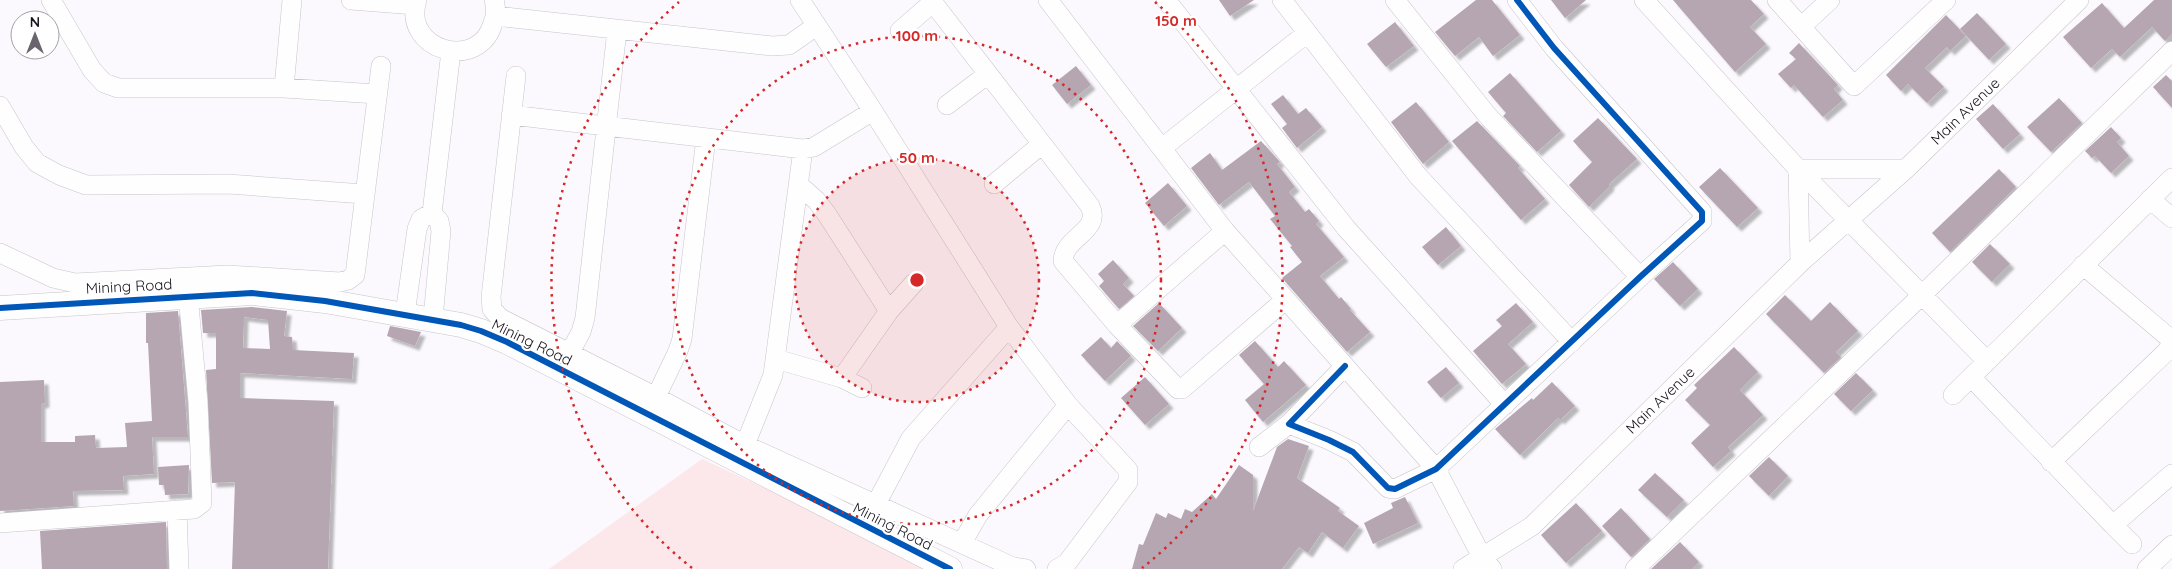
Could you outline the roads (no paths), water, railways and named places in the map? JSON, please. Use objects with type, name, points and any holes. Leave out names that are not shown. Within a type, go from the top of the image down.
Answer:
[{"type":"street","points":[[51,0],[92,70],[104,83],[118,88],[284,88],[377,94]]},
{"type":"street","points":[[284,88],[292,0]]},
{"type":"street","points":[[351,0],[416,3],[416,18],[424,36],[439,48],[451,52],[464,51],[480,42],[492,28],[494,8],[617,30],[772,46],[789,45],[816,26]]},
{"type":"street","points":[[800,0],[873,111],[1009,327],[1068,405],[1128,470],[1128,482],[1066,563],[1057,569]]},
{"type":"street","points":[[1048,0],[1225,231],[1436,469],[1487,563]]},
{"type":"street","points":[[1166,0],[1346,228],[1505,405]]},
{"type":"street","points":[[1282,0],[1418,176],[1572,342]]},
{"type":"street","points":[[1395,0],[1487,115],[1640,277]]},
{"type":"street","points":[[1289,424],[1353,452],[1390,490],[1436,469],[1640,277],[1702,222],[1702,212],[1554,48],[1517,0]]},
{"type":"street","points":[[1644,0],[1798,169],[1987,361]]},
{"type":"street","points":[[1777,0],[1854,86],[1946,0]]},
{"type":"street","points":[[1801,27],[1830,0]]},
{"type":"street","name":"Main Avenue","points":[[1463,569],[1487,563],[1532,526],[1800,263],[1906,169],[2079,0]]},
{"type":"street","points":[[900,31],[932,1],[1090,206],[1094,214],[1093,222],[1065,249],[1063,261],[1117,325],[1178,389],[1182,389],[1285,300]]},
{"type":"street","points":[[570,352],[581,332],[585,318],[617,30]]},
{"type":"street","points":[[1162,148],[1307,33]]},
{"type":"street","points":[[1634,569],[1922,295],[2172,51]]},
{"type":"street","points":[[433,319],[441,231],[439,221],[432,213],[451,52]]},
{"type":"street","points":[[0,253],[53,278],[75,283],[228,275],[340,282],[348,280],[355,276],[381,66]]},
{"type":"street","points":[[947,105],[988,74]]},
{"type":"street","points":[[516,76],[491,297],[492,309],[500,318],[570,352],[745,446],[1013,567],[1026,569]]},
{"type":"street","points":[[0,106],[24,147],[37,163],[86,185],[228,184],[364,194]]},
{"type":"street","points":[[511,115],[803,149],[814,147],[873,111]]},
{"type":"street","points":[[656,397],[682,339],[706,138]]},
{"type":"street","points":[[994,184],[1042,144]]},
{"type":"street","points":[[745,446],[774,375],[803,149]]},
{"type":"street","points":[[1798,169],[1906,169]]},
{"type":"street","points":[[1798,169],[1800,263]]},
{"type":"street","points":[[1952,395],[2172,178]]},
{"type":"street","points":[[799,185],[816,200],[826,213],[889,310]]},
{"type":"street","points":[[2150,199],[2172,218]]},
{"type":"street","points":[[405,314],[417,229],[421,219],[432,213]]},
{"type":"street","points":[[1117,325],[1225,231]]},
{"type":"street","points":[[2051,462],[2166,352],[2172,344],[2167,336],[2082,265]]},
{"type":"street","points":[[412,272],[438,276]]},
{"type":"street","points":[[842,378],[889,310],[914,283]]},
{"type":"street","name":"Mining Road","points":[[0,308],[252,293],[325,301],[405,314],[481,331],[507,342],[950,569]]},
{"type":"street","points":[[0,523],[194,509],[202,503],[203,492],[193,333],[188,296]]},
{"type":"street","points":[[876,504],[911,438],[1009,327]]},
{"type":"street","points":[[776,359],[842,378],[862,388]]},
{"type":"street","points":[[1259,446],[1289,424],[1345,366]]},
{"type":"street","points":[[1971,377],[2132,544]]},
{"type":"street","points":[[962,543],[978,515],[1068,405]]},
{"type":"street","points":[[2113,525],[2172,474]]},
{"type":"street","points":[[177,510],[179,569]]},
{"type":"street","points":[[2147,569],[2172,545]]}]
